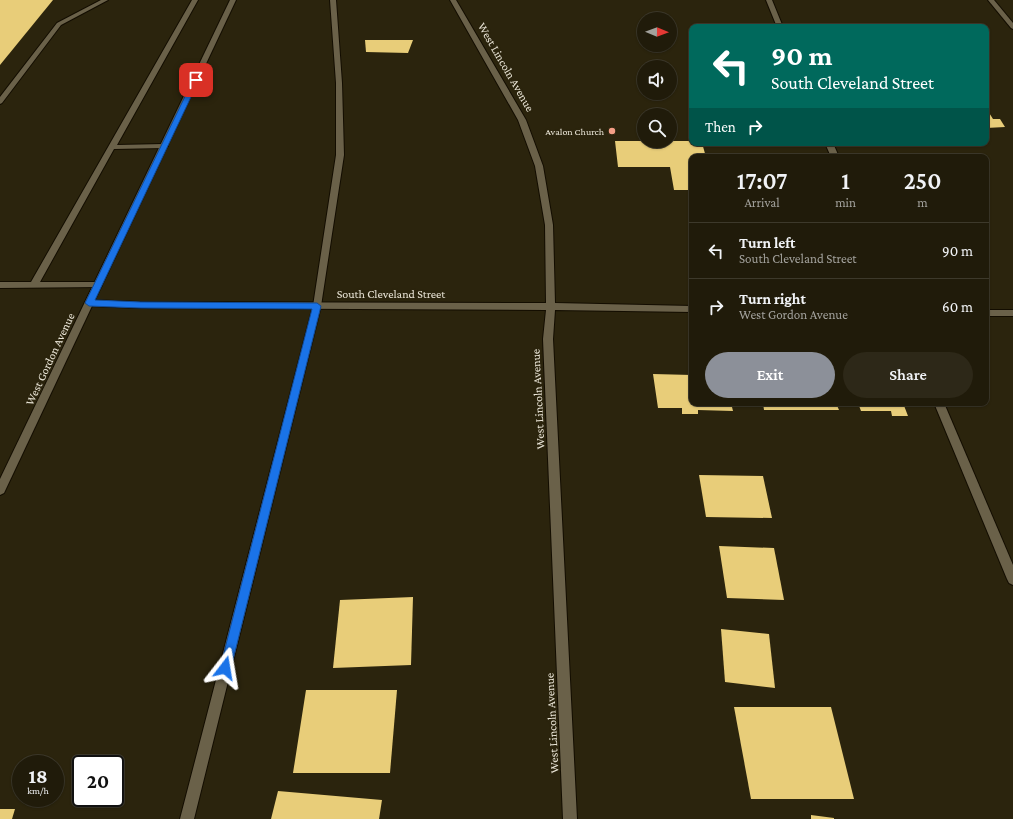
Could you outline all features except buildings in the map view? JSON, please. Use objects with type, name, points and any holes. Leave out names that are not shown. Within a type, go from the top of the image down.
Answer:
[{"type":"street","points":[[0,102],[59,24],[105,0]]},
{"type":"street","points":[[34,285],[195,0]]},
{"type":"street","name":"West Gordon Avenue","points":[[0,490],[233,0]]},
{"type":"street","points":[[187,819],[317,306],[340,155],[338,84],[333,0]]},
{"type":"street","name":"West Lincoln Avenue","points":[[453,0],[522,120],[539,166],[549,224],[551,305],[548,339],[570,819]]},
{"type":"street","points":[[769,0],[779,24]]},
{"type":"street","points":[[991,0],[1013,27]]},
{"type":"street","points":[[112,147],[164,146]]},
{"type":"street","points":[[0,285],[98,285]]},
{"type":"street","name":"South Cleveland Street","points":[[89,303],[141,305],[497,307],[551,305],[594,308],[689,309]]},
{"type":"street","points":[[989,313],[1013,313]]},
{"type":"street","points":[[940,406],[1013,579]]},
{"type":"place","name":"Avalon Church","points":[[612,131]]},
{"type":"route","points":[[196,80],[89,303],[141,305],[317,306],[225,668]]}]
